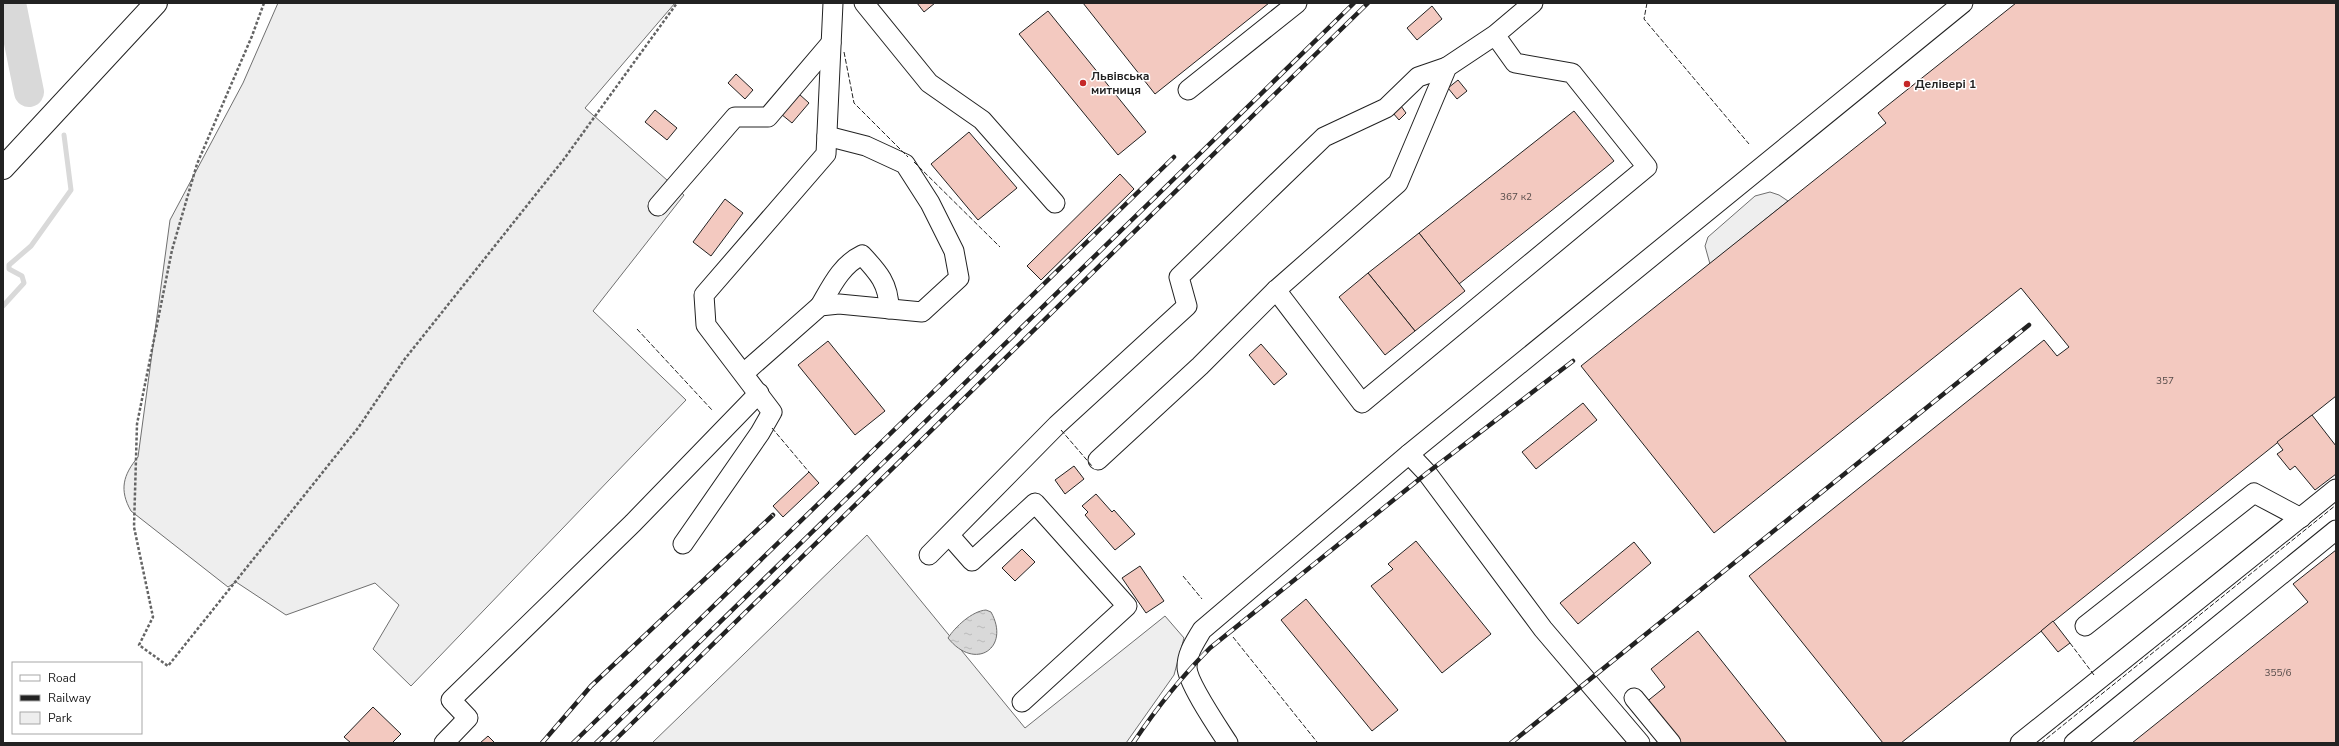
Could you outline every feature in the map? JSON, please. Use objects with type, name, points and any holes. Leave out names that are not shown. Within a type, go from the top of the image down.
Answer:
[{"type":"highway","points":[[3,168],[156,3]]},
{"type":"lane","points":[[683,544],[760,433],[772,412],[744,373],[706,325],[704,295],[826,154],[833,3]]},
{"type":"lane","points":[[864,3],[930,83],[982,120],[1055,203]]},
{"type":"lane","points":[[1188,90],[1297,3]]},
{"type":"lane","points":[[929,555],[950,536],[1057,425],[1187,306],[1179,277],[1324,137],[1386,108],[1418,77],[1447,67],[1495,35],[1533,3]]},
{"type":"lane","points":[[1228,743],[1211,718],[1187,671],[1191,648],[1202,630],[1409,454],[1963,3]]},
{"type":"lane","points":[[1276,290],[1362,403],[1647,167],[1572,73],[1515,63],[1495,35]]},
{"type":"lane","points":[[658,206],[735,117],[768,116],[831,43]]},
{"type":"lane","points":[[1098,460],[1200,366],[1276,290],[1398,183],[1447,67]]},
{"type":"lane","points":[[820,306],[839,304],[922,312],[959,278],[954,251],[930,203],[905,164],[866,146],[827,136]]},
{"type":"lane","points":[[744,373],[820,306],[835,280],[852,260],[862,255],[881,275],[889,297],[889,309]]},
{"type":"lane","points":[[444,743],[468,718],[451,700],[633,523],[759,393]]},
{"type":"lane","points":[[1409,454],[1427,473],[1543,629],[1640,743]]},
{"type":"lane","points":[[2020,743],[2336,489]]},
{"type":"lane","points":[[2085,626],[2254,493],[2301,518]]},
{"type":"lane","points":[[950,536],[972,561],[1035,503],[1127,606],[1022,702]]},
{"type":"lane","points":[[2074,743],[2336,530]]},
{"type":"lane","points":[[1634,698],[1671,743]]},
{"type":"path","points":[[264,3],[252,36],[197,164],[172,250],[137,424],[134,527],[153,617],[139,645],[168,666],[358,428],[404,360],[564,159],[677,3]]},
{"type":"green space","points":[[278,3],[675,3],[585,108],[684,195],[593,311],[686,400],[411,686],[373,649],[399,605],[375,583],[286,615],[236,582],[228,587],[131,511],[125,496],[124,483],[126,476],[138,457],[170,220],[243,83]]},
{"type":"green space","points":[[1770,192],[1779,195],[1788,201],[1710,264],[1705,246],[1708,237],[1755,196]]},
{"type":"green space","points":[[867,535],[1025,728],[1165,616],[1184,638],[1174,675],[1126,743],[652,743]]},
{"type":"water","points":[[986,610],[991,612],[996,625],[997,636],[993,645],[987,651],[979,654],[969,653],[958,648],[948,638],[964,620],[975,613]]},
{"type":"building","points":[[917,3],[935,3],[924,12]]},
{"type":"building","points":[[1083,3],[1269,3],[1155,94]]},
{"type":"building","points":[[2016,3],[2336,3],[2336,396],[1901,743],[1883,743],[1749,576],[2044,340],[2057,356],[2069,347],[2021,288],[1714,533],[1581,366],[1886,123],[1878,113]]},
{"type":"building","points":[[1432,6],[1442,19],[1417,40],[1407,28]]},
{"type":"building","name":"Львівська митниця","points":[[1048,11],[1146,132],[1118,155],[1019,34]]},
{"type":"building","points":[[736,74],[753,90],[745,99],[728,83]]},
{"type":"building","points":[[1458,80],[1467,91],[1457,99],[1448,88]]},
{"type":"building","points":[[799,94],[809,103],[792,123],[781,114]]},
{"type":"building","points":[[1401,106],[1406,113],[1399,120],[1393,113]]},
{"type":"building","points":[[655,110],[677,128],[667,140],[645,122]]},
{"type":"building","points":[[1574,111],[1614,161],[1459,284],[1419,233]]},
{"type":"building","points":[[969,132],[1017,188],[978,220],[931,164]]},
{"type":"building","points":[[1120,174],[1134,189],[1041,280],[1027,266]]},
{"type":"building","points":[[725,199],[743,213],[711,256],[693,242]]},
{"type":"building","points":[[1419,233],[1465,291],[1415,331],[1368,273]]},
{"type":"building","points":[[1368,273],[1415,331],[1385,355],[1339,297]]},
{"type":"building","points":[[828,341],[885,411],[855,435],[798,365]]},
{"type":"building","points":[[1261,344],[1287,374],[1274,385],[1249,355]]},
{"type":"building","points":[[1583,403],[1597,420],[1536,469],[1522,452]]},
{"type":"building","points":[[2312,415],[2336,446],[2336,474],[2315,490],[2295,466],[2290,470],[2277,454],[2283,450],[2277,442]]},
{"type":"building","points":[[1074,466],[1084,479],[1065,494],[1055,480]]},
{"type":"building","points":[[809,472],[819,483],[783,517],[773,506]]},
{"type":"building","points":[[1096,494],[1112,512],[1114,510],[1135,534],[1115,550],[1085,515],[1088,512],[1082,506]]},
{"type":"building","points":[[1416,541],[1491,634],[1442,673],[1371,586],[1393,569],[1388,564]]},
{"type":"building","points":[[1634,542],[1651,563],[1578,624],[1560,603]]},
{"type":"building","points":[[1022,549],[1035,562],[1015,581],[1002,568]]},
{"type":"building","points":[[2336,550],[2336,743],[2132,743],[2308,602],[2293,584]]},
{"type":"building","points":[[1140,566],[1164,601],[1146,613],[1122,578]]},
{"type":"building","points":[[1306,599],[1398,710],[1372,731],[1281,620]]},
{"type":"building","points":[[2053,621],[2070,643],[2058,652],[2041,631]]},
{"type":"building","points":[[1698,631],[1787,743],[1677,743],[1645,703],[1665,687],[1651,669]]},
{"type":"building","points":[[373,707],[401,734],[392,743],[351,743],[344,737]]},
{"type":"building","points":[[488,736],[495,743],[480,743]]},
{"type":"waterway","points":[[11,3],[29,92]]},
{"type":"waterway","points":[[3,306],[24,283],[22,276],[9,269],[9,265],[31,246],[71,190],[64,135]]},
{"type":"railway","points":[[596,743],[1354,3]]},
{"type":"railway","points":[[612,743],[1368,3]]},
{"type":"railway","points":[[573,743],[1174,157]]},
{"type":"railway","points":[[1511,743],[2029,325]]},
{"type":"railway","points":[[1133,743],[1169,694],[1210,648],[1427,473],[1573,361]]},
{"type":"railway","points":[[542,743],[591,686],[773,515]]},
{"type":"fence","points":[[1647,3],[1644,19],[1749,144]]},
{"type":"fence","points":[[844,52],[854,103],[908,157]]},
{"type":"fence","points":[[914,162],[1000,247]]},
{"type":"fence","points":[[637,329],[712,410]]},
{"type":"fence","points":[[772,428],[809,472]]},
{"type":"fence","points":[[1061,430],[1092,466]]},
{"type":"fence","points":[[2041,743],[2336,505]]},
{"type":"fence","points":[[1183,576],[1202,599]]},
{"type":"fence","points":[[1233,637],[1317,742]]},
{"type":"fence","points":[[2070,643],[2094,675]]},
{"type":"place","name":"Львівська митниця","points":[[1083,83]]},
{"type":"place","name":"Делівері 1","points":[[1907,84]]}]
